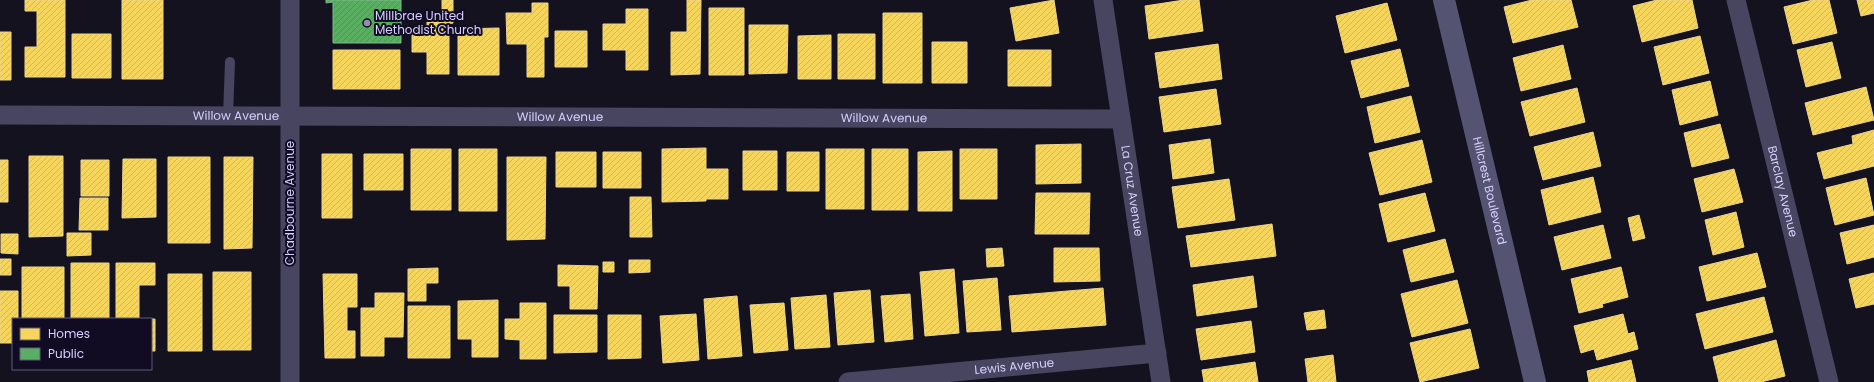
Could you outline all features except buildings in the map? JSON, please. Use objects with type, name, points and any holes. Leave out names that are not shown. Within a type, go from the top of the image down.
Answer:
[{"type":"street","name":"Chadbourne Avenue","points":[[290,0],[290,382]]},
{"type":"street","name":"La Cruz Avenue","points":[[1103,0],[1161,382]]},
{"type":"street","name":"Hillcrest Boulevard","points":[[1444,0],[1535,382]]},
{"type":"street","name":"Barclay Avenue","points":[[1736,0],[1829,382]]},
{"type":"street","name":"Willow Avenue","points":[[0,115],[1121,119]]},
{"type":"street","name":"Lewis Avenue","points":[[848,382],[1157,353]]},
{"type":"lane","points":[[228,116],[230,62]]},
{"type":"place","name":"Millbrae United Methodist Church","points":[[367,23]]}]
